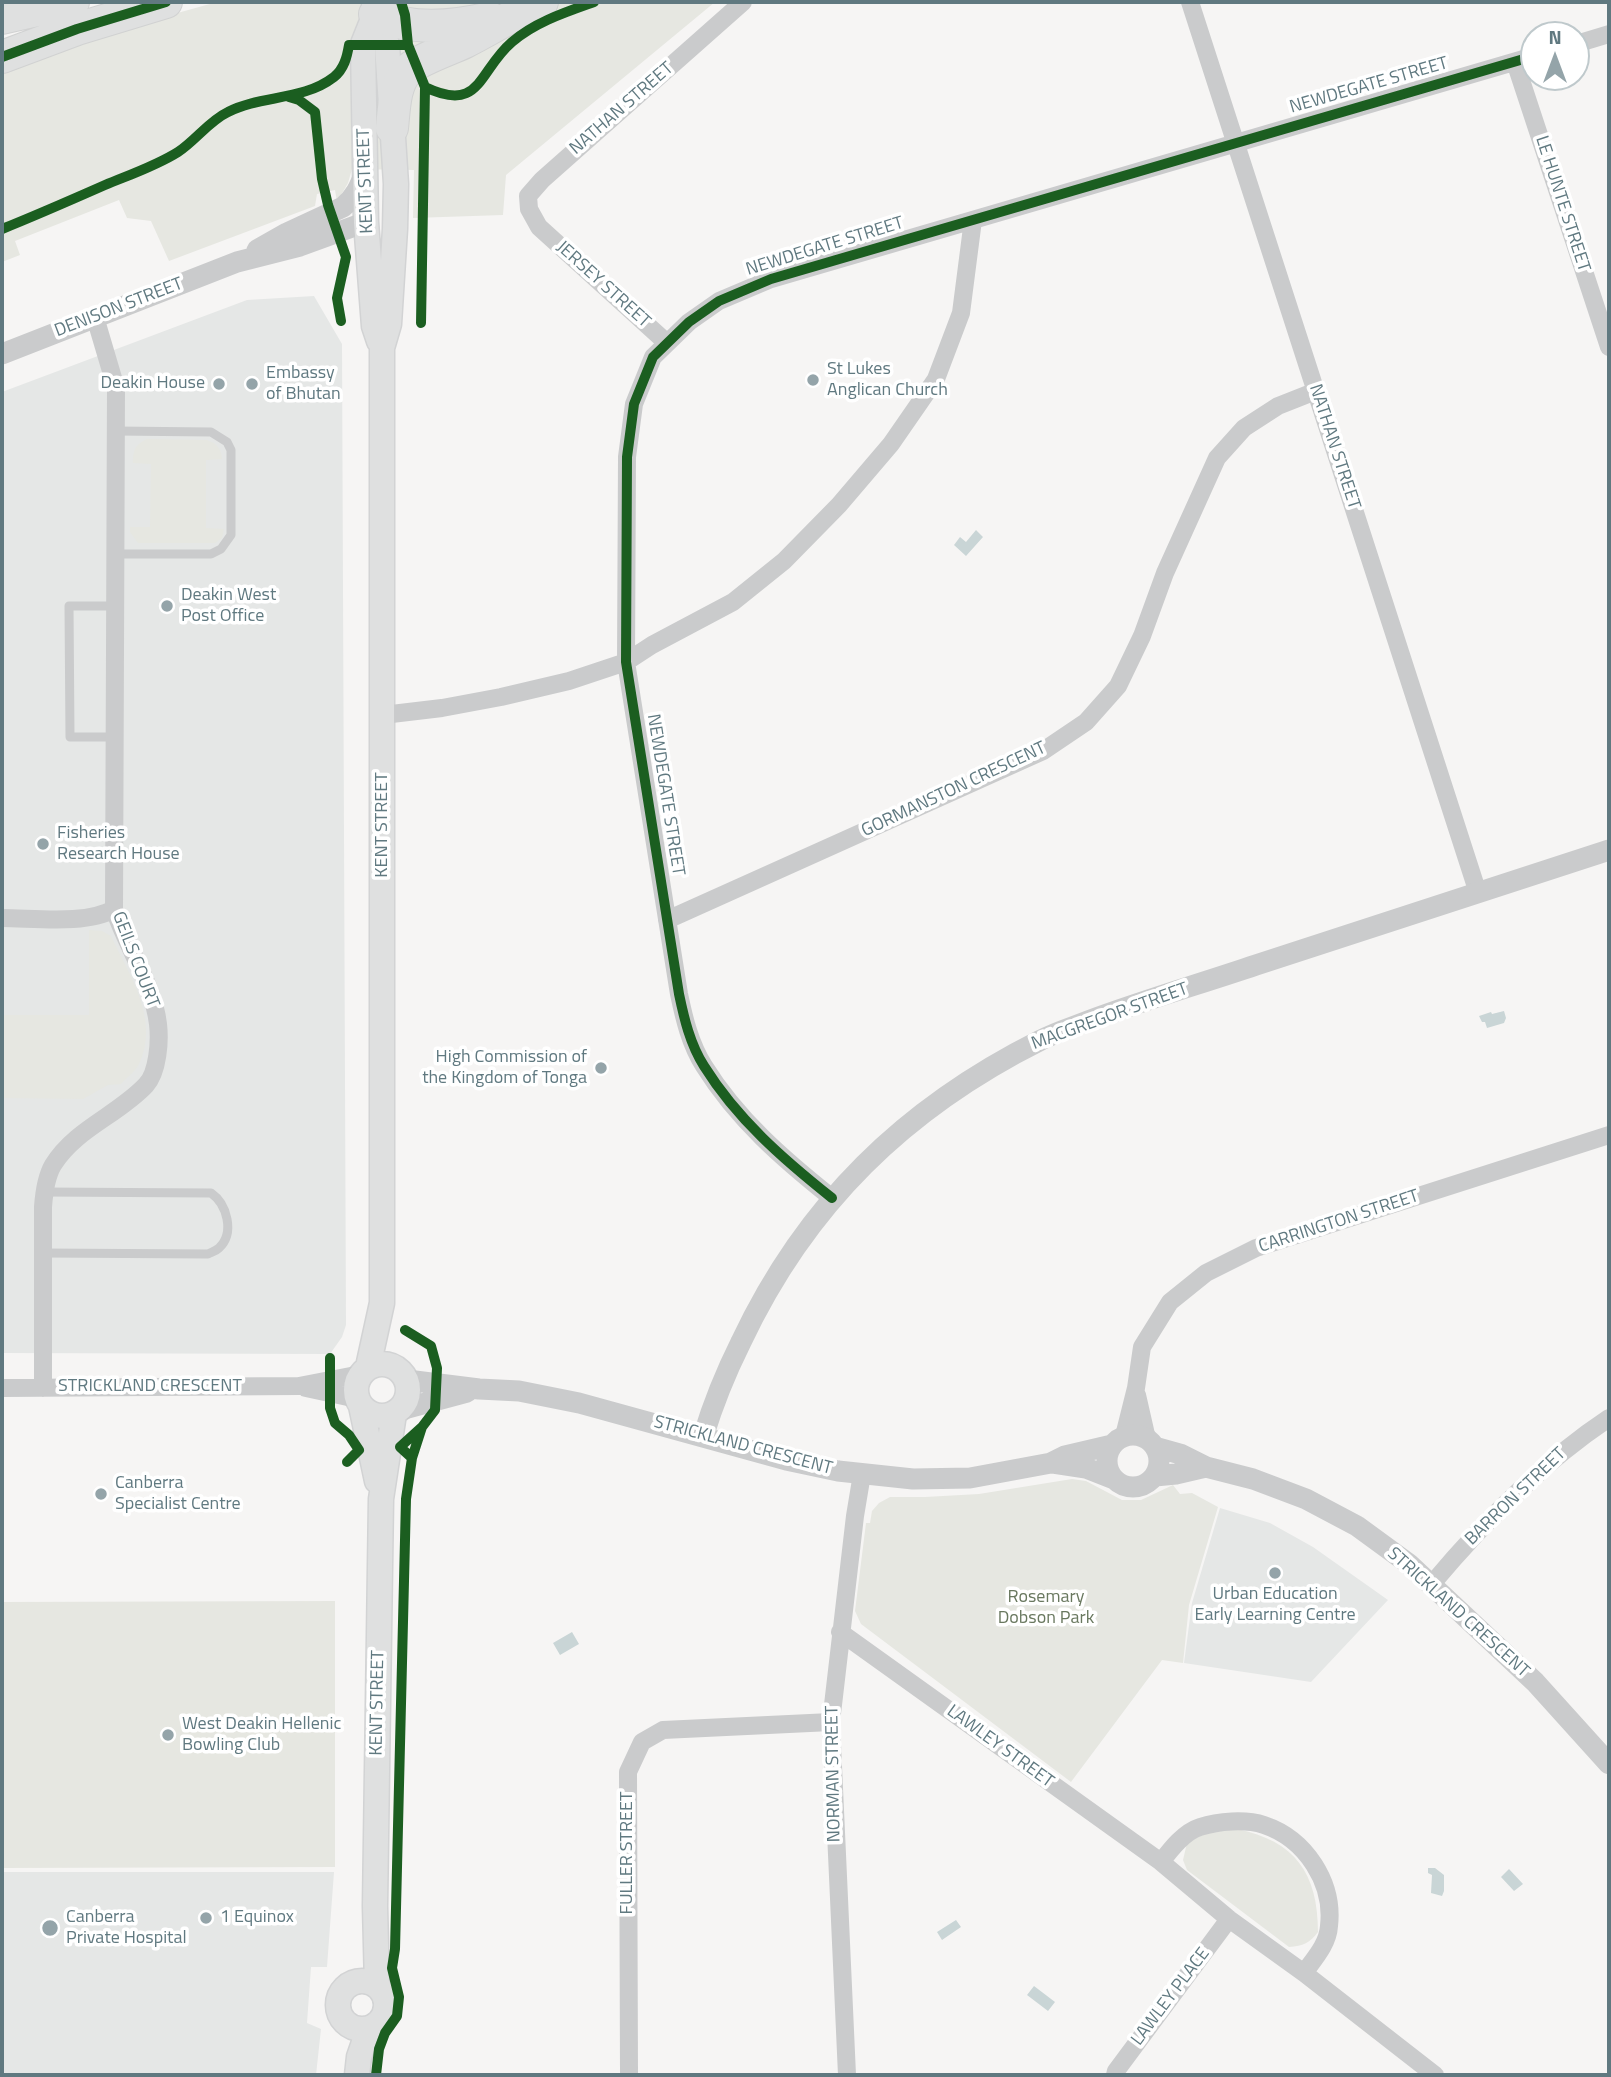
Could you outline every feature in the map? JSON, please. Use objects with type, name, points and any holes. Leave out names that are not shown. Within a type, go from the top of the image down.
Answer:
[{"type":"highway","points":[[2,18],[73,2]]},
{"type":"highway","points":[[2,57],[78,29],[166,2]]},
{"type":"highway","points":[[374,8],[388,20],[406,25],[446,26],[532,6]]},
{"type":"highway","points":[[392,128],[400,83],[407,71],[532,6]]},
{"type":"main road","name":"KENT STREET","points":[[365,1371],[382,1303],[382,348],[389,324],[395,229],[387,44],[374,8]]},
{"type":"main road","name":"KENT STREET","points":[[374,8],[362,44],[366,222],[374,326],[382,348]]},
{"type":"main road","points":[[366,222],[377,214],[383,204],[394,163]]},
{"type":"main road","name":"KENT STREET","points":[[382,1303],[403,1375]]},
{"type":"main road","points":[[384,1364],[403,1375],[408,1396],[397,1412],[377,1416],[368,1413],[359,1403],[356,1390],[365,1371],[384,1364]]},
{"type":"main road","name":"KENT STREET","points":[[359,1403],[381,1499]]},
{"type":"main road","name":"KENT STREET","points":[[366,1984],[375,1906],[381,1499],[397,1412]]},
{"type":"main road","points":[[366,1984],[385,1998],[386,2010],[380,2021],[358,2027],[340,2017],[337,2003],[342,1991],[366,1984]]},
{"type":"main road","points":[[358,2027],[358,2066]]},
{"type":"street","name":"NATHAN STREET","points":[[539,227],[529,209],[528,196],[542,180],[743,2]]},
{"type":"street","name":"NATHAN STREET","points":[[1190,2],[1478,893]]},
{"type":"street","points":[[1590,40],[1609,34]]},
{"type":"street","name":"NEWDEGATE STREET","points":[[832,1198],[768,1144],[743,1119],[702,1064],[687,1028],[679,994],[626,662],[629,444],[634,404],[653,357],[689,321],[719,301],[771,279],[1520,60]]},
{"type":"street","name":"LE HUNTE STREET","points":[[1515,62],[1609,347]]},
{"type":"street","name":"DENISON STREET","points":[[237,262],[287,233],[344,207],[358,190],[365,171]]},
{"type":"street","points":[[383,715],[501,697],[569,681],[626,662],[652,645],[733,602],[784,561],[839,505],[891,444],[936,379],[961,313],[973,220]]},
{"type":"street","name":"DENISON STREET","points":[[2,354],[237,262],[300,246],[366,222]]},
{"type":"street","name":"JERSEY STREET","points":[[539,227],[667,343]]},
{"type":"street","name":"GEILS COURT","points":[[43,1388],[44,1192],[52,1166],[77,1137],[148,1083],[159,1054],[159,1026],[154,999],[114,909],[116,388],[95,317]]},
{"type":"street","name":"GORMANSTON CRESCENT","points":[[667,920],[1042,751],[1086,722],[1118,686],[1142,636],[1165,573],[1217,458],[1244,428],[1278,406],[1316,391]]},
{"type":"street","name":"MACGREGOR STREET","points":[[703,1437],[732,1359],[784,1261],[832,1198],[875,1153],[920,1114],[976,1075],[1043,1039],[1125,1007],[1609,850]]},
{"type":"street","points":[[2,918],[86,918],[102,916],[114,909]]},
{"type":"street","name":"CARRINGTON STREET","points":[[1118,1441],[1136,1388],[1142,1347],[1170,1302],[1206,1273],[1256,1248],[1609,1135]]},
{"type":"street","name":"STRICKLAND CRESCENT","points":[[2,1388],[299,1387],[365,1371]]},
{"type":"street","name":"STRICKLAND CRESCENT","points":[[403,1375],[479,1389],[519,1391],[579,1403],[786,1460],[838,1471],[913,1479],[970,1478],[1051,1462],[1118,1441]]},
{"type":"street","name":"STRICKLAND CRESCENT","points":[[299,1387],[359,1403]]},
{"type":"street","name":"CARRINGTON STREET","points":[[1136,1388],[1151,1443]]},
{"type":"street","name":"STRICKLAND CRESCENT","points":[[397,1412],[479,1389]]},
{"type":"street","name":"BARRON STREET","points":[[1431,1585],[1466,1544],[1532,1478],[1580,1437],[1609,1418]]},
{"type":"street","points":[[1136,1435],[1151,1443],[1160,1458],[1159,1467],[1147,1483],[1128,1487],[1114,1479],[1109,1472],[1108,1454],[1118,1441],[1136,1435]]},
{"type":"street","name":"STRICKLAND CRESCENT","points":[[1151,1443],[1206,1467],[1253,1479],[1306,1499],[1357,1526],[1409,1564],[1535,1682],[1609,1764]]},
{"type":"street","name":"STRICKLAND CRESCENT","points":[[1051,1462],[1086,1468],[1114,1479]]},
{"type":"street","name":"STRICKLAND CRESCENT","points":[[1154,1476],[1206,1467]]},
{"type":"street","name":"NORMAN STREET","points":[[847,2075],[831,1722],[840,1632],[862,1474]]},
{"type":"street","name":"LAWLEY STREET","points":[[840,1632],[1161,1862],[1229,1919],[1304,1973],[1435,2075]]},
{"type":"street","name":"FULLER STREET","points":[[629,2075],[628,1772],[642,1742],[663,1730],[831,1722]]},
{"type":"street","points":[[1161,1862],[1180,1839],[1198,1827],[1244,1822],[1264,1825],[1282,1833],[1311,1859],[1321,1876],[1328,1902],[1329,1927],[1320,1951],[1304,1973]]},
{"type":"street","name":"LAWLEY PLACE","points":[[1115,2075],[1229,1919]]},
{"type":"lane","points":[[116,431],[211,432],[227,442],[231,450],[231,535],[221,549],[211,554],[116,554]]},
{"type":"lane","points":[[115,737],[70,737],[69,606],[116,606]]},
{"type":"lane","points":[[43,1253],[208,1254],[220,1248],[227,1236],[227,1213],[219,1198],[211,1193],[44,1192]]},
{"type":"shaded area","points":[[314,296],[342,344],[346,1325],[342,1337],[330,1354],[2,1353],[2,392],[247,300]]},
{"type":"shaded area","points":[[976,530],[983,537],[966,556],[954,545],[960,537],[966,542]]},
{"type":"shaded area","points":[[1504,1011],[1504,1023],[1487,1028],[1479,1016],[1491,1012]]},
{"type":"shaded area","name":"Urban Education Early Learning Centre","points":[[1220,1508],[1270,1523],[1313,1547],[1388,1600],[1311,1682],[1184,1663],[1192,1603]]},
{"type":"shaded area","points":[[572,1632],[579,1644],[560,1655],[553,1643]]},
{"type":"shaded area","points":[[1428,1868],[1435,1868],[1444,1875],[1442,1896],[1431,1893],[1432,1875],[1428,1873]]},
{"type":"shaded area","points":[[1509,1869],[1523,1884],[1514,1891],[1501,1877]]},
{"type":"shaded area","points":[[2,1872],[334,1872],[327,1967],[311,1967],[307,2023],[321,2029],[316,2075],[2,2075]]},
{"type":"shaded area","points":[[956,1920],[961,1927],[942,1940],[937,1932]]},
{"type":"shaded area","points":[[1034,1986],[1055,2002],[1048,2011],[1027,1995]]},
{"type":"green space","points":[[217,2],[715,2],[506,175],[503,215],[413,218],[414,170],[352,169],[348,183],[337,202],[335,190],[317,194],[315,206],[169,261],[151,221],[127,218],[119,200],[15,241],[20,255],[2,262],[2,71],[102,34]]},
{"type":"green space","points":[[147,439],[207,440],[219,449],[222,459],[206,460],[206,528],[224,529],[222,538],[215,543],[138,543],[130,532],[130,527],[150,527],[151,464],[133,463],[136,448]]},
{"type":"green space","points":[[89,930],[102,931],[111,936],[140,998],[146,1031],[145,1048],[139,1064],[121,1084],[108,1085],[83,1099],[2,1098],[2,1015],[89,1015]]},
{"type":"green space","name":"Rosemary Dobson Park","points":[[1072,1479],[1086,1481],[1122,1500],[1141,1500],[1173,1485],[1180,1494],[1192,1493],[1218,1507],[1189,1605],[1183,1663],[1162,1660],[1071,1782],[861,1624],[855,1611],[866,1523],[870,1523],[872,1511],[879,1503],[890,1497],[979,1494]]},
{"type":"green space","name":"West Deakin Hellenic Bowling Club","points":[[335,1601],[335,1867],[2,1868],[2,1602]]},
{"type":"green space","points":[[1237,1829],[1257,1834],[1288,1851],[1308,1877],[1317,1911],[1318,1932],[1309,1941],[1289,1947],[1187,1870],[1183,1860],[1187,1843],[1206,1833]]},
{"type":"cycle path","points":[[2,57],[77,29],[166,2]]},
{"type":"cycle path","points":[[401,2],[408,45],[425,87],[421,323]]},
{"type":"cycle path","points":[[425,87],[443,94],[457,95],[468,92],[477,86],[501,53],[521,35],[551,18],[594,2]]},
{"type":"cycle path","points":[[2,229],[161,162],[185,147],[228,112],[322,85],[340,70],[349,45],[408,45]]},
{"type":"cycle path","points":[[832,1198],[762,1137],[731,1104],[695,1049],[679,994],[626,662],[627,457],[634,404],[653,357],[689,322],[719,301],[771,279],[1520,60]]},
{"type":"cycle path","points":[[289,97],[299,100],[315,112],[322,179],[346,257],[337,298],[341,321]]},
{"type":"cycle path","points":[[405,1330],[431,1346],[437,1368],[435,1410],[422,1427],[400,1447],[412,1458]]},
{"type":"cycle path","points":[[330,1358],[330,1408],[335,1423],[349,1435],[359,1450],[347,1462]]},
{"type":"cycle path","points":[[376,2075],[379,2049],[385,2033],[397,2016],[399,1997],[392,1968],[395,1949],[406,1499],[412,1458],[422,1427]]},
{"type":"place","name":"St Lukes Anglican Church","points":[[813,380]]},
{"type":"place","name":"Deakin House","points":[[219,384]]},
{"type":"place","name":"Embassy of Bhutan","points":[[252,384]]},
{"type":"place","name":"Deakin West Post Office","points":[[167,606]]},
{"type":"place","name":"Fisheries Research House","points":[[43,844]]},
{"type":"place","name":"High Commission of the Kingdom of Tonga","points":[[601,1068]]},
{"type":"place","name":"Canberra Specialist Centre","points":[[101,1494]]},
{"type":"place","name":"Urban Education Early Learning Centre","points":[[1275,1573]]},
{"type":"place","name":"West Deakin Hellenic Bowling Club","points":[[168,1735]]},
{"type":"place","name":"1 Equinox","points":[[206,1918]]},
{"type":"place","name":"Canberra Private Hospital","points":[[50,1928]]}]
